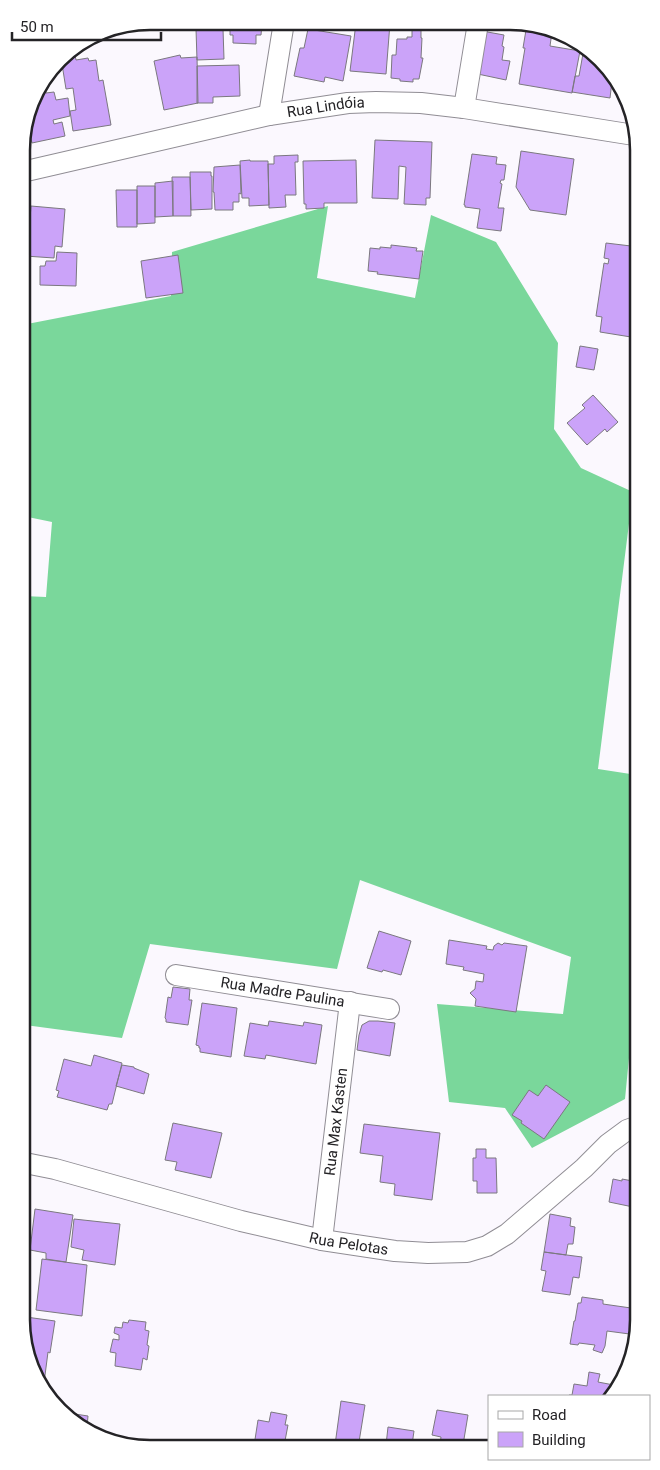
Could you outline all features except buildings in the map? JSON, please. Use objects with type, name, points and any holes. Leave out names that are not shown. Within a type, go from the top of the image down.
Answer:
[{"type":"street","points":[[269,115],[283,30]]},
{"type":"street","points":[[464,108],[477,30]]},
{"type":"street","name":"Rua Lindóia","points":[[30,170],[269,115],[348,103],[420,103],[464,108],[629,134]]},
{"type":"street","name":"Rua Madre Paulina","points":[[176,975],[389,1009]]},
{"type":"street","name":"Rua Max Kasten","points":[[322,1240],[350,1002]]},
{"type":"street","name":"Rua Pelotas","points":[[30,1164],[55,1169],[232,1219],[322,1240],[428,1253],[467,1252],[487,1246],[507,1234],[584,1168],[608,1144],[630,1129]]},
{"type":"green space","points":[[328,206],[317,278],[415,298],[431,215],[496,242],[558,343],[554,429],[581,468],[630,491],[630,516],[598,769],[630,774],[630,1048],[625,1099],[532,1148],[505,1108],[449,1102],[437,1004],[563,1014],[571,957],[360,880],[337,969],[150,944],[122,1038],[30,1026],[30,596],[46,597],[52,522],[30,517],[30,323],[171,296],[172,252]]}]
